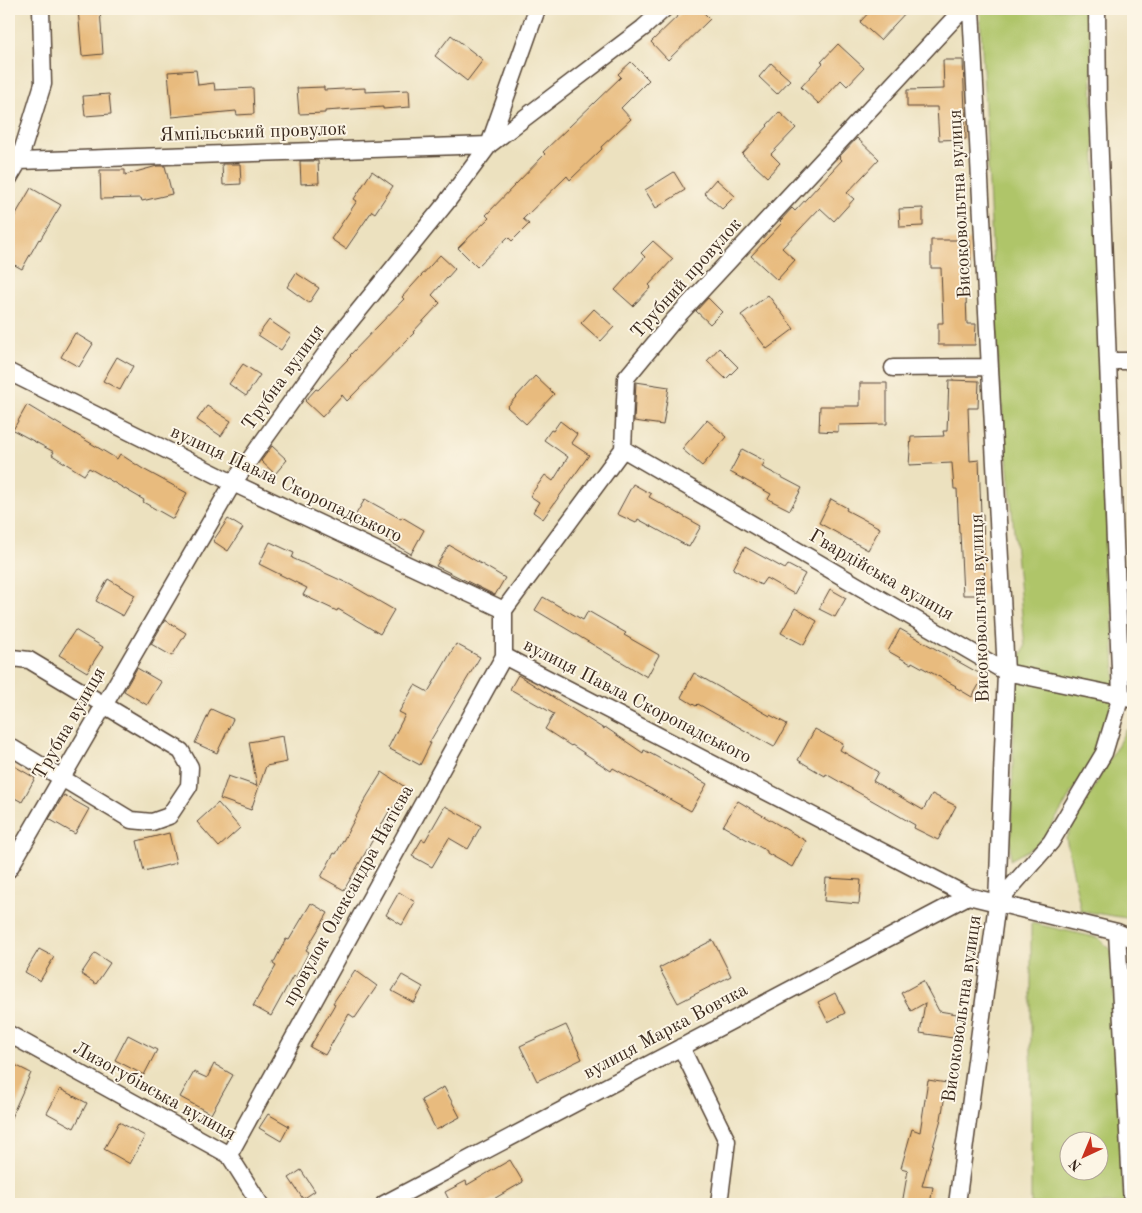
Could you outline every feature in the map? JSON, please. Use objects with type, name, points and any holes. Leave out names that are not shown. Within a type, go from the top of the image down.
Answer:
[{"type":"street","points":[[9,178],[19,161],[43,84],[41,9]]},
{"type":"street","points":[[488,145],[537,9]]},
{"type":"street","name":"Трубна вулиця","points":[[9,868],[233,483],[339,335],[446,203],[488,145],[643,28],[664,9]]},
{"type":"street","name":"Трубний провулок","points":[[623,449],[626,378],[673,321],[963,9]]},
{"type":"street","name":"Високовольтна вулиця","points":[[958,1204],[997,903],[1006,672],[971,9]]},
{"type":"street","points":[[997,903],[1051,842],[1104,753],[1127,698],[1109,361],[1098,105],[1097,9]]},
{"type":"street","name":"Ямпільський провулок","points":[[19,161],[488,145]]},
{"type":"street","points":[[1109,361],[1133,361]]},
{"type":"street","points":[[893,368],[990,367]]},
{"type":"street","name":"вулиця Павла Скоропадського","points":[[9,372],[233,483],[504,610],[504,656],[968,896],[1117,932],[1133,939]]},
{"type":"street","points":[[504,610],[623,449]]},
{"type":"street","name":"Гвардійська вулиця","points":[[623,449],[1006,672],[1127,698]]},
{"type":"street","name":"провулок Олександра Натієва","points":[[229,1155],[504,656]]},
{"type":"street","points":[[9,660],[12,658],[28,660],[181,751],[190,767],[189,786],[169,816],[152,822],[131,820],[9,746]]},
{"type":"street","name":"вулиця Марка Вовчка","points":[[384,1204],[968,896]]},
{"type":"street","points":[[1117,932],[1132,1204]]},
{"type":"street","name":"Лизогубівська вулиця","points":[[9,1034],[229,1155],[260,1204]]},
{"type":"street","points":[[681,1047],[727,1141],[719,1204]]},
{"type":"green space","points":[[980,9],[1089,9],[1116,700],[1098,750],[1041,843],[1010,860],[1016,665],[1025,647],[998,364]]},
{"type":"green space","points":[[1126,730],[1133,730],[1133,919],[1081,911],[1066,838]]},
{"type":"green space","points":[[1031,923],[1099,938],[1112,952],[1124,1204],[1031,1204]]},
{"type":"building","points":[[78,9],[100,9],[103,54],[82,56]]},
{"type":"building","points":[[685,9],[700,9],[710,19],[668,60],[651,42]]},
{"type":"building","points":[[872,9],[909,9],[880,40],[860,22]]},
{"type":"building","points":[[451,35],[483,60],[467,81],[435,56]]},
{"type":"building","points":[[838,44],[864,68],[847,86],[841,80],[819,104],[801,87]]},
{"type":"building","points":[[943,60],[963,60],[966,139],[939,140],[937,107],[907,107],[907,90],[944,89]]},
{"type":"building","points":[[631,62],[649,80],[621,108],[631,119],[570,180],[567,176],[523,219],[529,224],[512,241],[508,237],[477,267],[458,248],[489,218],[486,215],[545,154],[543,152],[621,77],[618,74]]},
{"type":"building","points":[[771,63],[790,80],[777,94],[759,77]]},
{"type":"building","points":[[196,70],[198,85],[214,83],[215,90],[253,88],[254,114],[237,115],[236,111],[172,117],[168,72]]},
{"type":"building","points":[[324,87],[324,90],[365,88],[365,92],[409,90],[410,107],[383,109],[383,107],[299,114],[297,88]]},
{"type":"building","points":[[109,94],[111,114],[85,116],[83,96]]},
{"type":"building","points":[[779,112],[796,128],[771,154],[780,163],[767,177],[742,154]]},
{"type":"building","points":[[857,138],[879,159],[847,193],[854,199],[834,221],[820,208],[782,248],[795,260],[777,280],[751,256],[782,223],[780,221],[792,208],[795,211],[842,160],[839,157]]},
{"type":"building","points":[[300,161],[318,161],[319,183],[301,184]]},
{"type":"building","points":[[222,164],[240,164],[241,184],[223,185]]},
{"type":"building","points":[[157,166],[165,166],[172,194],[142,201],[141,198],[101,199],[100,170],[125,170],[125,175]]},
{"type":"building","points":[[372,171],[393,186],[375,213],[372,211],[346,249],[331,239],[357,201],[354,199]]},
{"type":"building","points":[[674,172],[685,190],[656,208],[645,190]]},
{"type":"building","points":[[716,179],[735,196],[722,209],[704,193]]},
{"type":"building","points":[[31,188],[61,205],[22,269],[9,262],[9,226]]},
{"type":"building","points":[[923,208],[923,226],[900,227],[899,209]]},
{"type":"building","points":[[931,240],[970,240],[971,268],[965,268],[967,324],[976,324],[975,345],[938,345],[938,323],[943,323],[941,268],[931,268]]},
{"type":"building","points":[[653,241],[673,259],[633,306],[615,290],[645,257],[641,253]]},
{"type":"building","points":[[440,255],[455,269],[432,295],[440,303],[414,333],[347,401],[342,395],[322,417],[305,401],[351,356],[404,299],[402,297]]},
{"type":"building","points":[[296,273],[319,288],[309,303],[287,287]]},
{"type":"building","points":[[768,295],[794,329],[767,349],[741,315]]},
{"type":"building","points":[[708,298],[722,312],[710,324],[696,311]]},
{"type":"building","points":[[594,309],[614,327],[601,341],[581,323]]},
{"type":"building","points":[[269,320],[291,335],[281,350],[258,335]]},
{"type":"building","points":[[75,333],[93,344],[79,367],[61,357]]},
{"type":"building","points":[[719,348],[738,367],[726,379],[707,361]]},
{"type":"building","points":[[117,357],[133,366],[120,390],[103,381]]},
{"type":"building","points":[[243,364],[260,375],[246,396],[229,384]]},
{"type":"building","points":[[535,376],[554,394],[526,424],[507,407]]},
{"type":"building","points":[[949,380],[979,381],[978,408],[968,408],[970,461],[979,460],[981,514],[983,514],[985,595],[963,595],[957,489],[954,489],[952,463],[909,465],[911,437],[944,436],[943,431],[947,431]]},
{"type":"building","points":[[636,382],[669,387],[663,425],[634,421]]},
{"type":"building","points":[[860,383],[887,383],[887,424],[838,425],[838,432],[819,431],[820,406],[860,406]]},
{"type":"building","points":[[27,405],[117,459],[120,454],[187,493],[173,519],[89,468],[84,475],[52,455],[54,452],[13,430]]},
{"type":"building","points":[[207,406],[231,421],[221,436],[197,420]]},
{"type":"building","points":[[707,420],[727,437],[702,466],[682,449]]},
{"type":"building","points":[[560,421],[577,434],[571,443],[589,455],[543,519],[533,512],[539,502],[530,496],[545,475],[553,481],[568,457],[544,440]]},
{"type":"building","points":[[272,446],[287,460],[275,474],[261,461]]},
{"type":"building","points":[[742,449],[765,461],[762,467],[802,488],[790,510],[768,499],[771,494],[730,472]]},
{"type":"building","points":[[633,484],[651,494],[649,497],[701,526],[689,547],[638,519],[636,523],[617,514]]},
{"type":"building","points":[[365,499],[424,530],[411,554],[352,521]]},
{"type":"building","points":[[831,499],[847,508],[846,510],[880,528],[868,550],[819,523]]},
{"type":"building","points":[[228,519],[243,528],[228,551],[213,541]]},
{"type":"building","points":[[270,542],[294,553],[292,558],[349,584],[394,610],[380,634],[338,609],[337,611],[303,595],[307,588],[259,564]]},
{"type":"building","points":[[449,545],[505,578],[495,595],[436,566]]},
{"type":"building","points":[[745,547],[785,569],[788,565],[805,574],[794,594],[766,578],[761,585],[733,569]]},
{"type":"building","points":[[108,579],[135,595],[123,616],[96,601]]},
{"type":"building","points":[[830,589],[846,598],[835,617],[819,609]]},
{"type":"building","points":[[543,597],[583,620],[588,611],[659,655],[647,677],[535,610]]},
{"type":"building","points":[[795,608],[817,621],[804,645],[781,633]]},
{"type":"building","points":[[165,620],[186,633],[172,656],[151,644]]},
{"type":"building","points":[[900,629],[984,676],[972,697],[956,686],[888,651]]},
{"type":"building","points":[[75,630],[103,647],[87,672],[59,655]]},
{"type":"building","points":[[456,644],[480,657],[429,743],[431,743],[420,765],[388,748],[405,715],[399,712],[415,685],[428,692]]},
{"type":"building","points":[[137,668],[161,682],[147,705],[124,691]]},
{"type":"building","points":[[694,673],[787,724],[774,747],[698,704],[696,706],[681,697]]},
{"type":"building","points":[[518,675],[604,729],[605,727],[643,753],[644,750],[707,784],[691,811],[613,768],[611,771],[545,729],[554,714],[510,689]]},
{"type":"building","points":[[211,709],[233,719],[217,753],[195,743]]},
{"type":"building","points":[[815,729],[843,744],[840,750],[878,772],[873,781],[923,810],[932,794],[956,806],[938,840],[914,828],[915,825],[826,774],[825,776],[798,760]]},
{"type":"building","points":[[283,736],[287,762],[266,766],[251,810],[220,799],[228,776],[257,786],[249,742]]},
{"type":"building","points":[[9,763],[35,778],[22,802],[9,795]]},
{"type":"building","points":[[382,772],[405,787],[344,890],[321,877]]},
{"type":"building","points":[[64,795],[89,809],[75,834],[49,819]]},
{"type":"building","points":[[738,801],[806,841],[792,867],[723,826]]},
{"type":"building","points":[[218,803],[240,828],[219,847],[197,822]]},
{"type":"building","points":[[445,806],[481,826],[468,849],[449,838],[432,867],[412,856],[422,839],[425,841]]},
{"type":"building","points":[[169,833],[176,863],[144,871],[137,841]]},
{"type":"building","points":[[826,878],[861,880],[859,904],[824,901]]},
{"type":"building","points":[[399,892],[415,902],[402,925],[386,915]]},
{"type":"building","points":[[311,903],[328,913],[306,950],[309,952],[296,977],[293,976],[271,1016],[253,1006],[276,966],[273,964],[286,939],[289,940]]},
{"type":"building","points":[[713,940],[731,976],[678,1003],[659,968]]},
{"type":"building","points":[[39,949],[54,957],[40,981],[25,972]]},
{"type":"building","points":[[95,953],[110,963],[96,984],[81,974]]},
{"type":"building","points":[[355,970],[377,986],[355,1018],[349,1014],[325,1055],[310,1047],[335,1004],[333,1003]]},
{"type":"building","points":[[402,975],[423,987],[414,1003],[392,991]]},
{"type":"building","points":[[923,981],[939,1011],[957,1014],[953,1038],[920,1033],[925,1003],[911,1011],[901,993]]},
{"type":"building","points":[[835,993],[845,1013],[828,1022],[818,1002]]},
{"type":"building","points":[[566,1025],[582,1059],[537,1081],[520,1046]]},
{"type":"building","points":[[128,1035],[157,1050],[144,1075],[115,1060]]},
{"type":"building","points":[[9,1062],[31,1073],[9,1122]]},
{"type":"building","points":[[214,1064],[233,1075],[211,1114],[180,1097],[194,1072],[207,1078]]},
{"type":"building","points":[[928,1080],[947,1083],[941,1119],[922,1186],[933,1187],[930,1204],[902,1204],[908,1170],[901,1168],[912,1129],[920,1132]]},
{"type":"building","points":[[444,1087],[460,1117],[436,1130],[421,1100]]},
{"type":"building","points":[[60,1089],[87,1103],[74,1128],[47,1113]]},
{"type":"building","points":[[268,1114],[289,1126],[281,1141],[259,1128]]},
{"type":"building","points":[[119,1122],[145,1136],[130,1164],[104,1149]]},
{"type":"building","points":[[510,1160],[523,1182],[485,1204],[451,1204],[445,1192],[466,1181],[467,1185]]},
{"type":"building","points":[[301,1170],[315,1191],[303,1199],[289,1178]]}]
